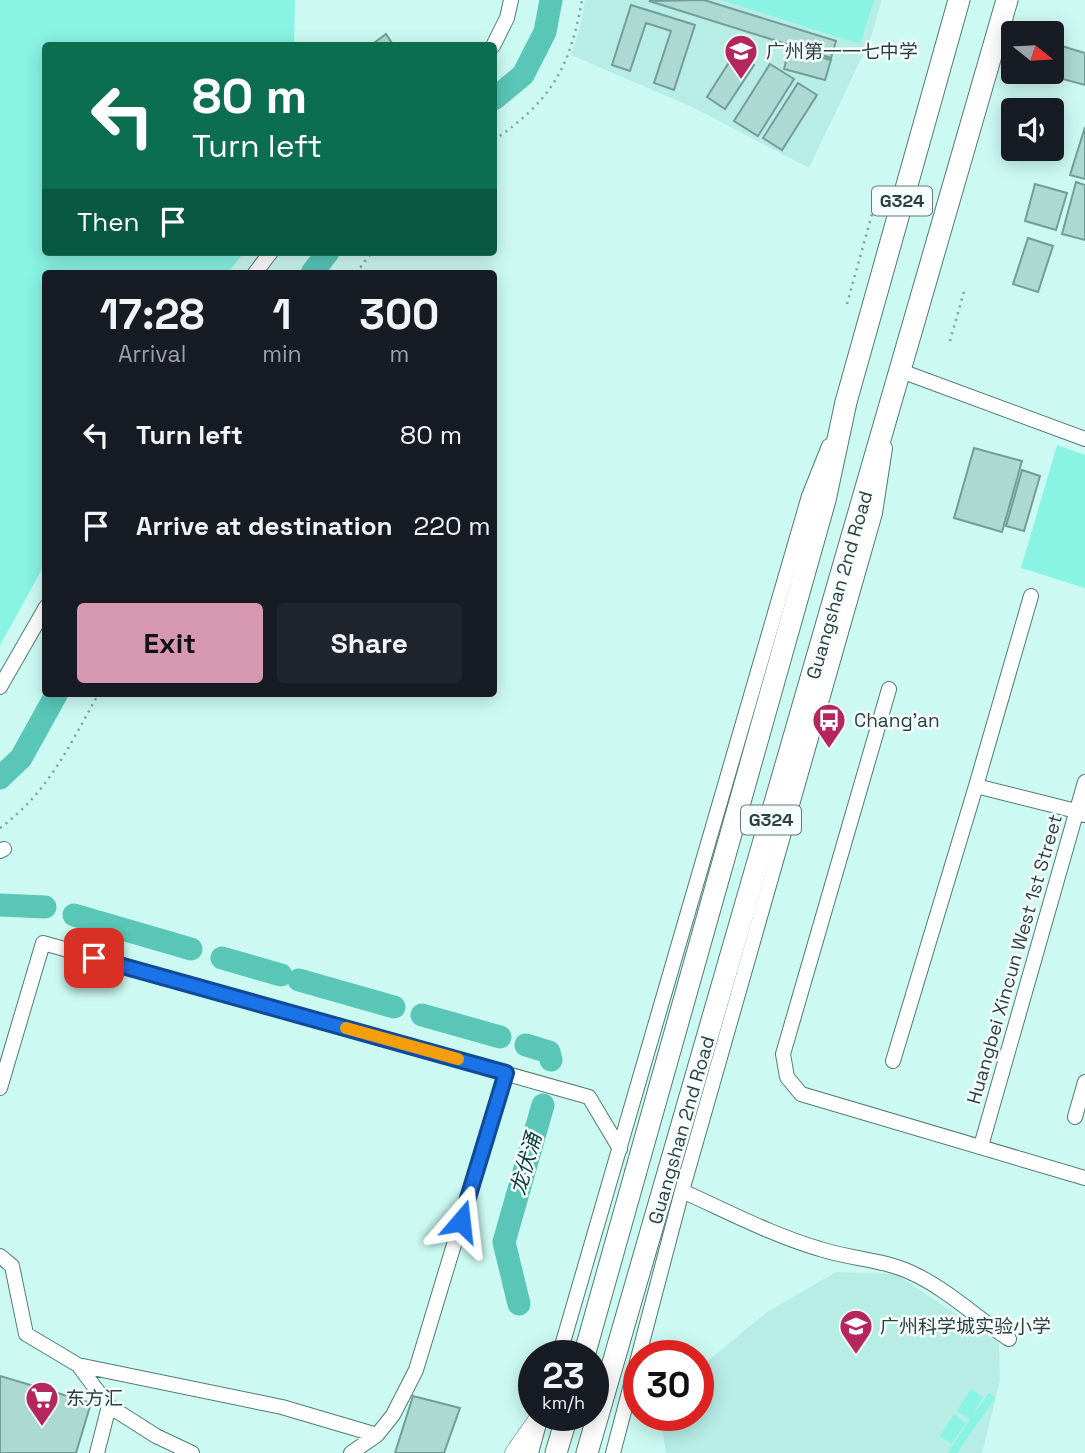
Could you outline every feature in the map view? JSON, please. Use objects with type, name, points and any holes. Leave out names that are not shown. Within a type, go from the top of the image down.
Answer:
[{"type":"highway","name":"Guangshan 2nd Road","points":[[588,1340],[825,499],[846,402],[959,0]]},
{"type":"highway","name":"Guangshan 2nd Road","points":[[587,1453],[1007,0]]},
{"type":"highway","points":[[556,1453],[563,1431]]},
{"type":"main road","points":[[514,1453],[530,1431]]},
{"type":"street","points":[[495,42],[507,18],[510,0]]},
{"type":"street","points":[[257,270],[268,256]]},
{"type":"street","points":[[612,1453],[682,1191],[874,513],[901,371],[1084,435]]},
{"type":"street","points":[[564,1340],[809,496],[846,402]]},
{"type":"street","points":[[893,1061],[1031,596]]},
{"type":"street","points":[[0,687],[42,614]]},
{"type":"street","points":[[889,689],[783,1055],[787,1077],[801,1094],[1085,1178]]},
{"type":"street","name":"Huangbei Xincun West 1st Street","points":[[981,1146],[1081,814],[1085,782]]},
{"type":"street","points":[[976,786],[1081,814]]},
{"type":"street","points":[[0,1088],[43,943],[589,1097],[620,1149]]},
{"type":"street","points":[[351,1453],[377,1435],[393,1415],[416,1370],[506,1073]]},
{"type":"street","points":[[1075,1117],[1085,1082]]},
{"type":"street","points":[[682,1191],[817,1249],[886,1263],[912,1273],[946,1293],[1009,1339]]},
{"type":"street","points":[[0,1256],[12,1266],[26,1334],[78,1365],[282,1407],[377,1435]]},
{"type":"street","points":[[78,1365],[109,1406],[156,1436],[192,1453]]},
{"type":"street","points":[[97,1453],[109,1406]]},
{"type":"street","points":[[531,1453],[537,1431]]},
{"type":"path","points":[[497,137],[537,106],[556,81],[577,26],[582,0]]},
{"type":"path","points":[[847,304],[874,207]]},
{"type":"path","points":[[358,270],[369,256]]},
{"type":"path","points":[[950,341],[965,288]]},
{"type":"path","points":[[0,828],[22,812],[47,783],[97,697]]},
{"type":"shaded area","name":"广州第一一七中学","points":[[585,0],[882,0],[870,40],[809,168],[692,107],[571,55]]},
{"type":"shaded area","name":"广州科学城实验小学","points":[[836,1272],[896,1274],[999,1343],[1000,1381],[982,1453],[666,1453],[662,1431],[714,1431],[714,1356],[767,1312]]},
{"type":"green space","points":[[0,0],[295,0],[294,42],[42,42],[42,256],[241,256],[230,270],[42,270],[42,569],[0,645]]},
{"type":"green space","points":[[721,0],[874,0],[860,44]]},
{"type":"green space","points":[[1057,445],[1085,455],[1085,588],[1021,568]]},
{"type":"green space","points":[[971,1389],[983,1397],[971,1418],[989,1393],[995,1398],[957,1453],[948,1453],[970,1419],[957,1411]]},
{"type":"green space","points":[[954,1414],[966,1423],[952,1444],[940,1436]]},
{"type":"building","points":[[704,0],[836,41],[831,58],[649,1]]},
{"type":"building","points":[[631,5],[695,25],[674,90],[654,83],[671,31],[646,23],[630,71],[612,65]]},
{"type":"building","points":[[386,34],[391,42],[375,42]]},
{"type":"building","points":[[1064,47],[1085,53],[1085,85],[1064,79]]},
{"type":"building","points":[[789,49],[831,60],[825,80],[784,69]]},
{"type":"building","points":[[735,53],[754,65],[725,109],[707,97]]},
{"type":"building","points":[[770,64],[794,79],[758,136],[734,121]]},
{"type":"building","points":[[798,83],[817,95],[782,150],[763,138]]},
{"type":"building","points":[[1085,127],[1085,179],[1070,175]]},
{"type":"building","points":[[1076,182],[1085,185],[1085,240],[1062,234]]},
{"type":"building","points":[[1035,184],[1067,193],[1056,230],[1025,221]]},
{"type":"building","points":[[1028,238],[1053,246],[1038,292],[1013,284]]},
{"type":"building","points":[[974,448],[1022,461],[1002,532],[954,518]]},
{"type":"building","points":[[1022,470],[1040,476],[1024,531],[1006,526]]},
{"type":"building","name":"东方汇","points":[[0,1376],[91,1403],[76,1453],[0,1453]]},
{"type":"building","points":[[413,1396],[460,1408],[444,1453],[395,1453]]},
{"type":"waterway","points":[[497,97],[523,75],[545,32],[551,0]]},
{"type":"waterway","points":[[314,270],[325,256]]},
{"type":"waterway","points":[[0,778],[21,758],[55,697]]},
{"type":"waterway","name":"龙伏涌","points":[[0,905],[45,907]]},
{"type":"waterway","name":"龙伏涌","points":[[74,915],[191,949]]},
{"type":"waterway","name":"龙伏涌","points":[[222,958],[281,975]]},
{"type":"waterway","name":"龙伏涌","points":[[299,980],[394,1007]]},
{"type":"waterway","name":"龙伏涌","points":[[422,1015],[500,1037]]},
{"type":"waterway","name":"龙伏涌","points":[[526,1045],[549,1052],[551,1060]]},
{"type":"waterway","name":"龙伏涌","points":[[519,1304],[504,1242],[543,1105]]},
{"type":"slow traffic","points":[[346,1028],[458,1059]]},
{"type":"place","name":"广州第一一七中学","points":[[741,81]]},
{"type":"place","name":"Chang'an","points":[[829,750]]},
{"type":"place","name":"广州科学城实验小学","points":[[856,1356]]},
{"type":"place","name":"东方汇","points":[[42,1428]]},
{"type":"route","points":[[94,958],[506,1073],[461,1221]]}]
